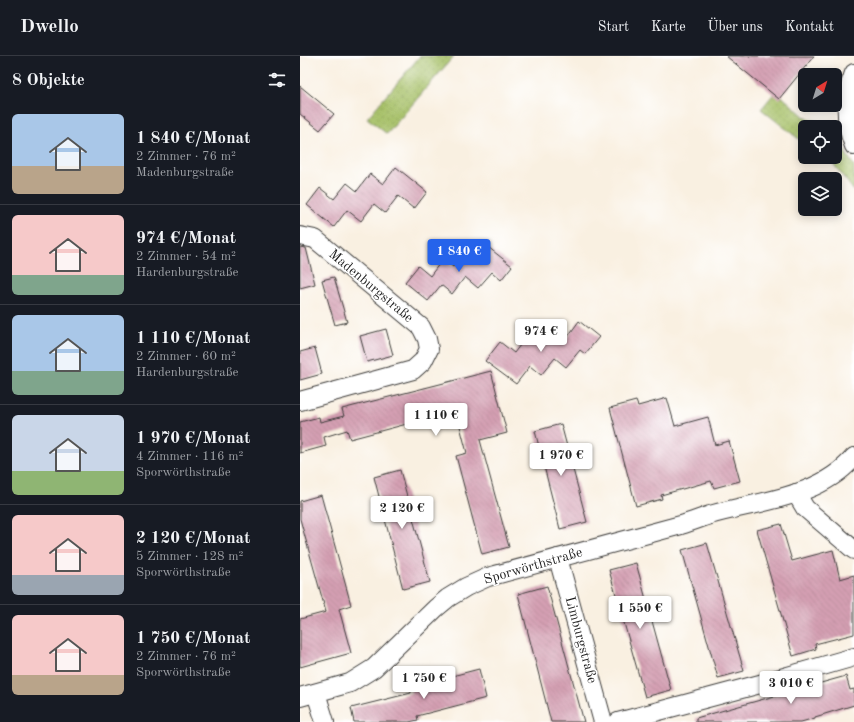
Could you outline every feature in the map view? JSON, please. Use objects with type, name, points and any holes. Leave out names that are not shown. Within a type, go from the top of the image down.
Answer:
[{"type":"street","points":[[854,73],[848,89],[846,104],[848,123],[854,146]]},
{"type":"street","name":"Madenburgstraße","points":[[300,236],[315,239],[420,327],[427,339],[429,349],[423,361],[413,370],[300,401]]},
{"type":"street","name":"Sporwörthstraße","points":[[308,695],[350,682],[374,668],[436,608],[466,586],[488,577],[681,526],[710,515],[796,493],[827,480],[848,465],[854,457]]},
{"type":"street","points":[[796,493],[805,508],[854,550]]},
{"type":"street","name":"Limburgstraße","points":[[558,558],[603,722]]},
{"type":"street","points":[[618,722],[854,657]]},
{"type":"street","points":[[308,695],[325,722]]},
{"type":"green space","points":[[420,56],[454,56],[387,134],[367,118]]},
{"type":"green space","points":[[776,91],[798,112],[805,117],[814,120],[798,120],[798,138],[761,109]]},
{"type":"green space","points":[[842,144],[844,150],[854,166],[854,191],[842,175],[842,172],[840,172],[834,164],[842,164]]},
{"type":"building","points":[[726,56],[814,56],[804,68],[798,68],[798,76],[779,99]]},
{"type":"building","points":[[300,86],[334,114],[320,130],[300,114]]},
{"type":"building","points":[[396,167],[427,192],[414,209],[398,196],[385,213],[374,204],[361,221],[347,210],[334,227],[307,205],[320,188],[334,199],[347,183],[357,191],[370,174],[383,184]]},
{"type":"building","points":[[300,247],[306,248],[315,284],[300,288]]},
{"type":"building","points":[[488,247],[512,266],[501,280],[492,272],[478,288],[465,277],[452,294],[441,285],[428,301],[405,282],[418,266],[430,276],[443,259],[453,267],[466,251],[478,260]]},
{"type":"building","points":[[334,277],[347,322],[335,325],[322,280]]},
{"type":"building","points":[[579,321],[599,337],[585,354],[580,350],[566,367],[555,358],[541,375],[530,366],[516,384],[485,361],[500,342],[514,353],[527,336],[540,346],[553,329],[566,339]]},
{"type":"building","points":[[386,329],[393,355],[367,362],[360,336]]},
{"type":"building","points":[[315,348],[322,374],[300,380],[300,352]]},
{"type":"building","points":[[491,371],[507,433],[480,440],[509,547],[482,554],[456,456],[467,453],[456,411],[350,439],[347,430],[324,437],[326,446],[300,453],[300,422],[319,417],[320,422],[344,416],[342,409]]},
{"type":"building","points":[[667,398],[675,426],[708,417],[715,445],[729,441],[740,481],[714,488],[711,481],[661,495],[662,499],[636,506],[610,408],[636,401],[638,406]]},
{"type":"building","points":[[561,424],[587,522],[560,529],[535,431]]},
{"type":"building","points":[[400,470],[430,582],[403,589],[374,477]]},
{"type":"building","points":[[321,495],[351,605],[339,609],[351,653],[300,667],[300,619],[326,612],[300,519],[300,501]]},
{"type":"building","points":[[781,524],[792,561],[833,550],[840,579],[854,575],[854,634],[815,644],[816,649],[793,656],[757,530]]},
{"type":"building","points":[[707,543],[744,671],[718,678],[682,550]]},
{"type":"building","points":[[636,563],[671,690],[645,697],[609,570]]},
{"type":"building","points":[[547,586],[584,722],[551,722],[518,594]]},
{"type":"building","points":[[479,669],[486,698],[417,716],[418,720],[409,722],[354,722],[351,708],[411,693],[410,687]]},
{"type":"building","points":[[846,676],[850,690],[854,689],[854,705],[815,718],[801,722],[696,722],[696,718]]}]
